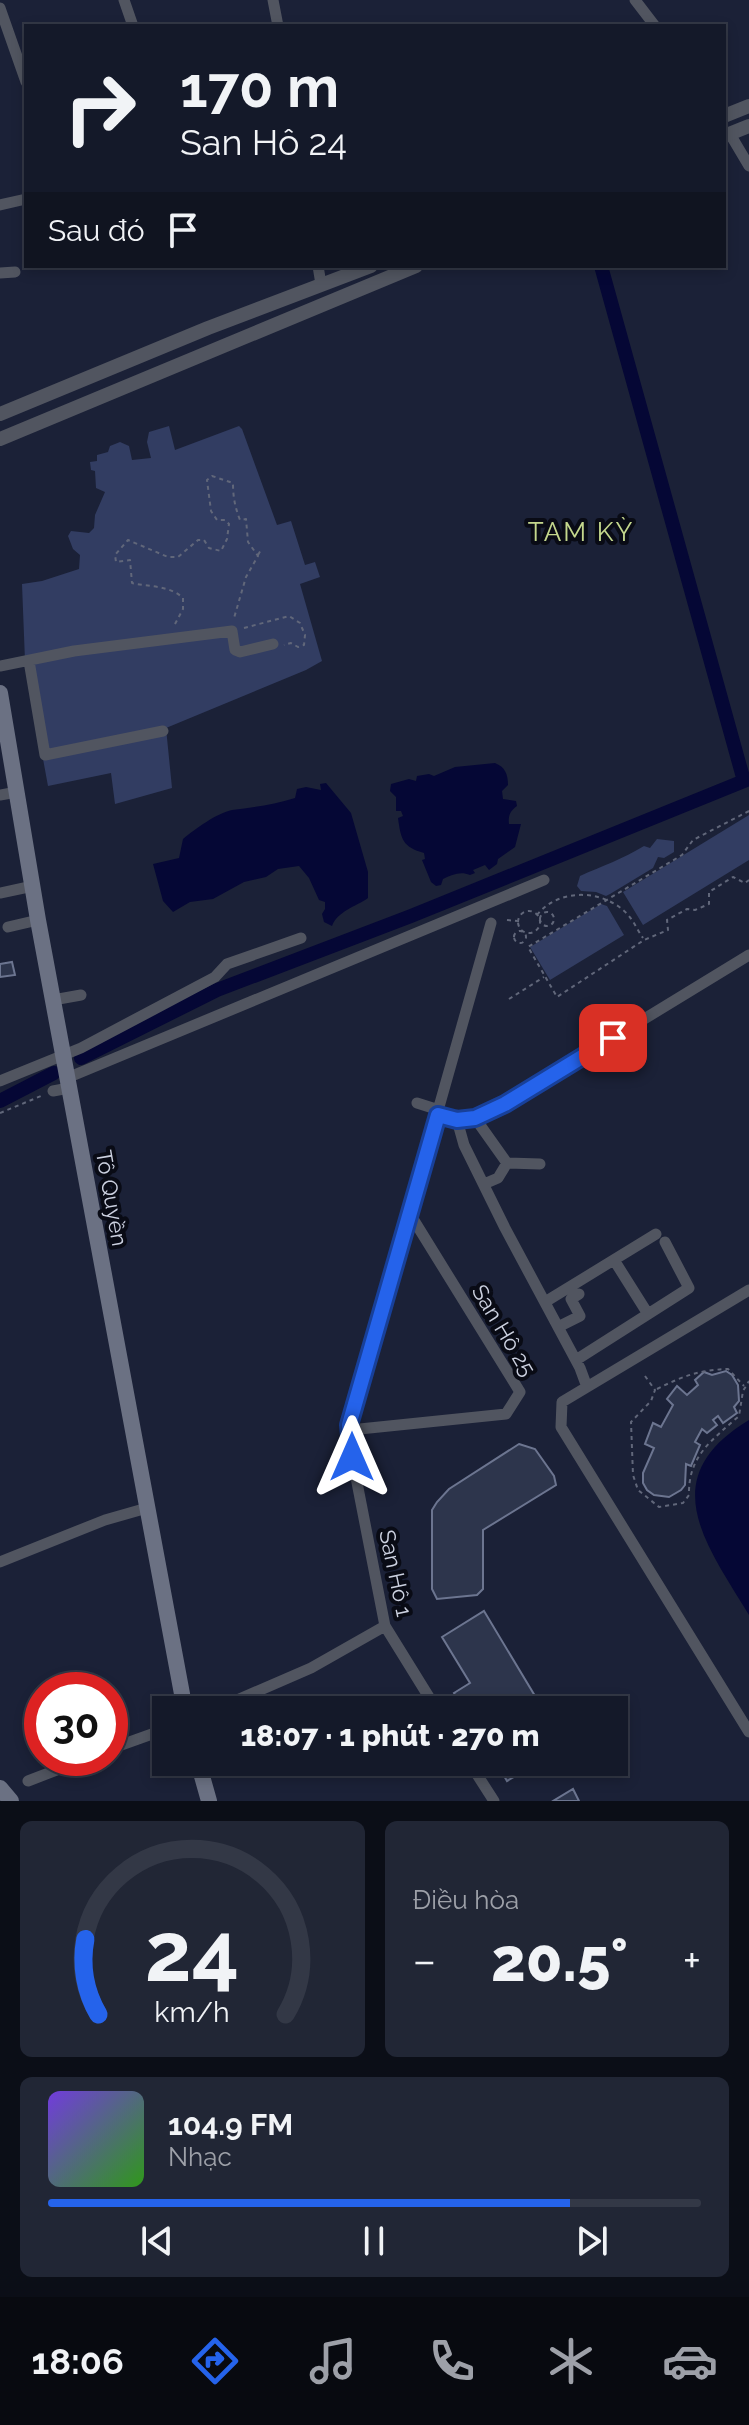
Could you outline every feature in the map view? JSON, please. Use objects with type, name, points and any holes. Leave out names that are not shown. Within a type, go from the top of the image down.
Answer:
[{"type":"main road","name":"Tô Quyền","points":[[0,693],[8,794],[33,886],[63,1055],[63,1086],[182,1696]]},
{"type":"main road","points":[[202,1776],[209,1801]]},
{"type":"main road","points":[[0,1788],[11,1801]]},
{"type":"street","points":[[124,0],[132,24]]},
{"type":"street","points":[[273,0],[278,24]]},
{"type":"street","points":[[635,0],[653,24]]},
{"type":"street","points":[[1,15],[24,77]]},
{"type":"street","points":[[726,127],[749,106]]},
{"type":"street","points":[[726,127],[749,126]]},
{"type":"street","points":[[726,127],[749,166]]},
{"type":"street","points":[[0,205],[24,199]]},
{"type":"street","points":[[318,268],[326,304]]},
{"type":"street","points":[[0,414],[365,268]]},
{"type":"street","points":[[0,439],[411,268]]},
{"type":"street","points":[[0,273],[15,272]]},
{"type":"street","points":[[0,666],[74,651],[232,631],[235,650],[240,652],[273,644]]},
{"type":"street","points":[[29,661],[45,755],[163,731]]},
{"type":"street","points":[[63,1086],[544,880]]},
{"type":"street","points":[[0,893],[33,886]]},
{"type":"street","points":[[8,927],[38,920]]},
{"type":"street","name":"San Hô 1","points":[[428,1696],[385,1626],[352,1457],[350,1430],[491,923]]},
{"type":"street","points":[[0,1081],[63,1055],[215,977],[227,964],[301,938]]},
{"type":"street","points":[[417,1103],[457,1120],[475,1118],[505,1104],[749,955]]},
{"type":"street","points":[[53,1000],[81,995]]},
{"type":"street","points":[[475,1118],[507,1163]]},
{"type":"street","points":[[457,1120],[464,1145],[576,1360],[587,1387]]},
{"type":"street","points":[[507,1163],[540,1164]]},
{"type":"street","points":[[484,1184],[498,1178],[507,1163]]},
{"type":"street","name":"San Hô 25","points":[[350,1430],[506,1414],[520,1392],[410,1214]]},
{"type":"street","points":[[545,1302],[614,1260],[660,1238],[689,1288],[576,1360]]},
{"type":"street","points":[[614,1260],[648,1314]]},
{"type":"street","points":[[749,1290],[562,1402],[561,1427],[749,1732]]},
{"type":"street","points":[[558,1327],[580,1316],[571,1299],[579,1294]]},
{"type":"street","points":[[0,1562],[105,1520],[147,1508]]},
{"type":"street","points":[[246,1696],[311,1668],[385,1626]]},
{"type":"street","points":[[128,1743],[152,1734]]},
{"type":"street","points":[[28,1781],[41,1776]]},
{"type":"street","points":[[478,1776],[494,1801]]},
{"type":"path","points":[[168,640],[183,609],[183,598],[179,593],[159,586],[132,583],[130,560],[116,562],[115,555],[128,540],[168,557],[178,557],[198,540],[204,540],[209,548],[221,551],[229,524],[225,520],[217,520],[211,511],[207,480],[212,476],[233,483],[232,497],[238,515],[240,520],[246,519],[248,542],[258,556]]},
{"type":"path","points":[[262,548],[239,598],[232,631],[289,616],[300,623],[305,635],[304,645],[295,647],[291,643],[281,647],[278,642],[273,644]]},
{"type":"path","points":[[749,811],[693,840],[682,855],[528,947],[557,997],[644,940],[668,930],[667,920],[687,909],[695,910],[709,904],[709,892],[733,877],[745,883],[749,880]]},
{"type":"path","points":[[537,915],[557,898],[590,895],[606,900],[628,914],[644,940]]},
{"type":"path","points":[[527,911],[537,915],[540,921],[535,931],[524,932],[518,921],[521,914],[527,911]]},
{"type":"path","points":[[507,920],[518,921]]},
{"type":"path","points":[[509,999],[545,976]]},
{"type":"path","points":[[0,1113],[63,1086]]},
{"type":"path","points":[[745,1387],[728,1369],[708,1369],[681,1377],[655,1390],[651,1401],[631,1422],[633,1475],[638,1490],[659,1507],[683,1503],[689,1495],[689,1478],[695,1463],[715,1437],[739,1416],[749,1381]]},
{"type":"path","points":[[645,1376],[655,1390]]},
{"type":"shaded area","points":[[169,426],[175,450],[239,426],[242,429],[277,525],[291,521],[305,565],[315,562],[320,577],[300,584],[322,661],[166,728],[172,788],[115,804],[111,773],[48,786],[25,661],[22,584],[79,569],[80,555],[73,549],[68,536],[71,531],[89,533],[94,528],[95,515],[105,492],[96,488],[95,471],[91,470],[90,462],[97,461],[97,455],[108,452],[110,446],[120,442],[129,446],[132,460],[151,458],[147,442],[149,432]]},
{"type":"shaded area","points":[[495,763],[504,769],[507,777],[508,785],[502,791],[503,799],[516,801],[517,806],[509,816],[509,824],[521,824],[515,847],[489,870],[485,865],[473,870],[475,873],[470,875],[459,873],[443,879],[441,885],[436,886],[431,882],[422,860],[425,859],[424,853],[407,845],[402,837],[398,818],[403,816],[401,811],[396,811],[396,797],[390,791],[391,784],[409,779],[416,781],[417,776],[434,776],[455,767]]},
{"type":"shaded area","points":[[326,783],[351,813],[368,872],[368,898],[343,913],[332,926],[324,922],[325,902],[319,900],[309,878],[299,866],[278,869],[266,877],[244,882],[213,899],[190,902],[173,912],[163,901],[153,864],[179,858],[183,839],[194,831],[226,812],[295,798],[297,789],[321,790],[320,784]]},
{"type":"shaded area","points":[[749,815],[749,860],[643,925],[623,892]]},
{"type":"shaded area","points":[[657,839],[674,841],[674,852],[664,858],[658,857],[653,868],[610,894],[606,896],[581,891],[577,886],[580,876],[644,846],[650,848]]},
{"type":"shaded area","points":[[601,904],[607,906],[624,935],[550,980],[530,947]]},
{"type":"shaded area","points":[[749,1420],[749,1615],[705,1537],[697,1513],[695,1488],[702,1465],[720,1442]]},
{"type":"building","points":[[12,962],[15,975],[0,977],[0,964]]},
{"type":"building","points":[[726,1371],[738,1385],[739,1401],[734,1407],[737,1413],[723,1423],[718,1416],[713,1420],[717,1425],[707,1433],[702,1429],[695,1442],[700,1445],[691,1466],[686,1464],[685,1485],[681,1490],[669,1497],[654,1495],[643,1483],[643,1473],[654,1448],[645,1444],[653,1423],[661,1427],[673,1405],[667,1399],[677,1386],[687,1395],[698,1385],[695,1380],[704,1372],[712,1375]]},
{"type":"building","points":[[519,1444],[535,1449],[554,1476],[556,1485],[483,1530],[483,1589],[477,1595],[437,1599],[432,1589],[432,1510],[449,1489]]},
{"type":"building","points":[[484,1611],[535,1696],[456,1696],[454,1693],[470,1683],[442,1637]]},
{"type":"building","points":[[573,1789],[579,1801],[553,1801]]},
{"type":"waterway","points":[[602,268],[744,781]]},
{"type":"waterway","points":[[81,1058],[217,990],[411,916],[749,779]]},
{"type":"waterway","points":[[0,1101],[54,1073]]},
{"type":"district","name":"TAM KỲ","points":[[581,532]]},
{"type":"route","points":[[352,1457],[349,1425],[438,1115],[457,1120],[475,1118],[505,1104],[613,1038]]}]
